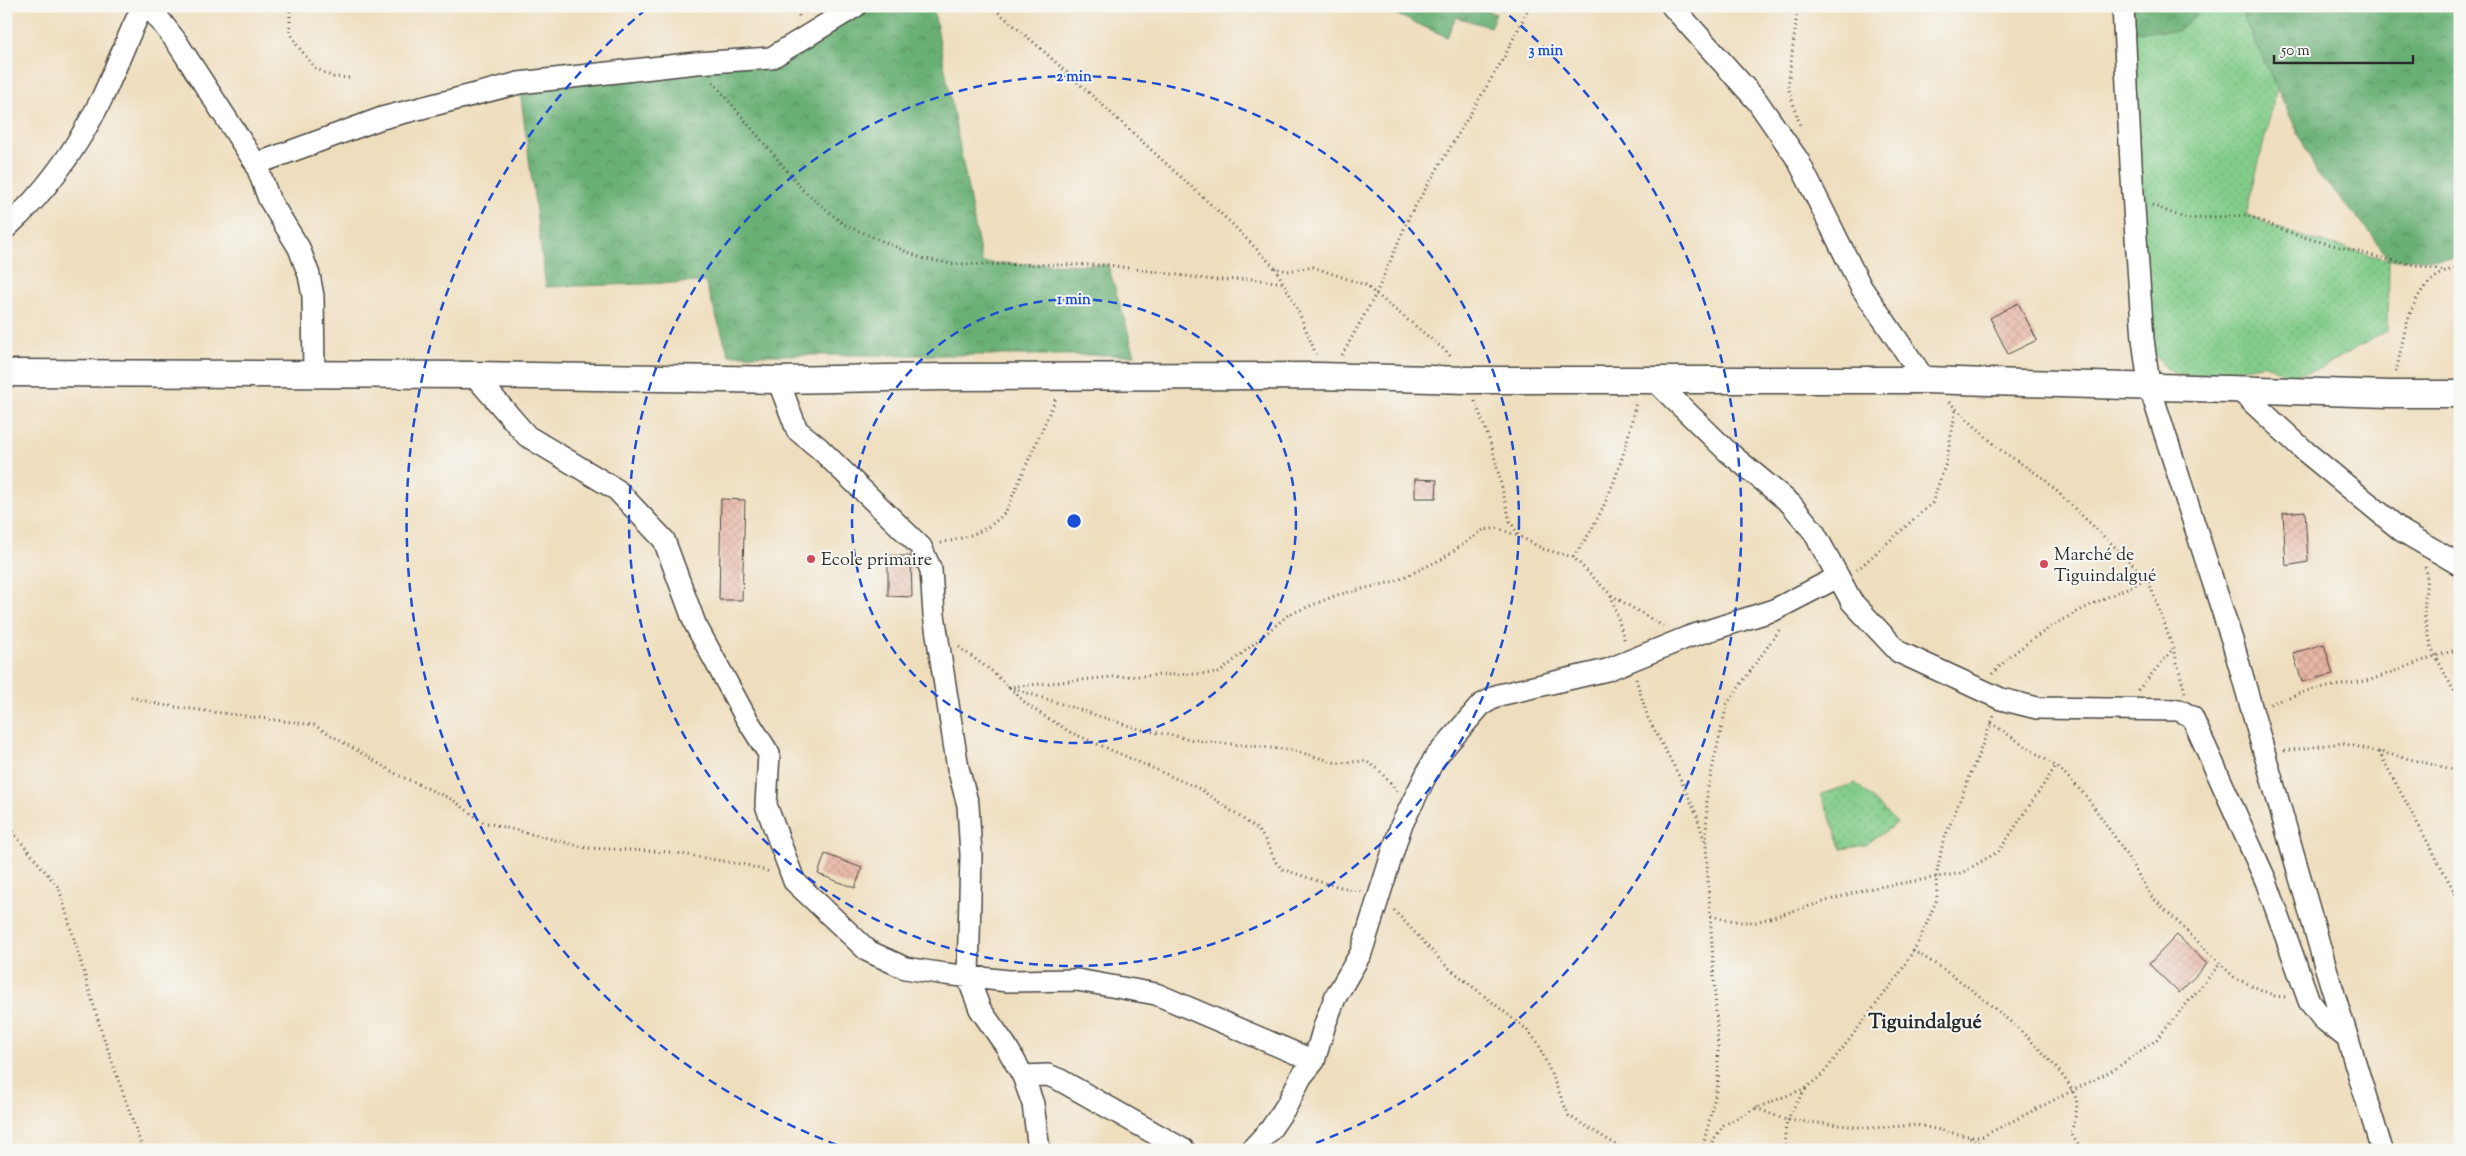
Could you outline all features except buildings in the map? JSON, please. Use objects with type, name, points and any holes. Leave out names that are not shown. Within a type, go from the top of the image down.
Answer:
[{"type":"street","points":[[6,228],[47,186],[74,148],[101,100],[143,6]]},
{"type":"street","points":[[149,6],[176,41],[256,164],[269,199],[299,248],[309,275],[313,296],[314,374]]},
{"type":"street","points":[[256,164],[382,118],[519,83],[696,62],[771,58],[856,6]]},
{"type":"street","points":[[1672,6],[1757,101],[1798,160],[1861,286],[1925,380]]},
{"type":"street","points":[[2123,6],[2133,197],[2143,339],[2149,385],[2253,711],[2347,1038],[2382,1150]]},
{"type":"street","points":[[6,372],[474,375],[778,380],[1330,376],[1468,380],[1925,380],[2149,385],[2390,394],[2460,394]]},
{"type":"street","points":[[474,375],[527,436],[617,490],[664,540],[696,624],[745,716],[769,754],[766,805],[794,880],[868,952],[905,968],[968,978],[1008,981],[1077,980],[1156,994],[1314,1061]]},
{"type":"street","points":[[1646,379],[1727,451],[1791,504],[1814,532],[1852,602],[1900,652],[2001,699],[2037,708],[2179,710],[2192,717],[2266,881],[2309,1001],[2323,1019],[2347,1038]]},
{"type":"street","points":[[778,380],[797,430],[819,448],[921,547],[931,570],[936,630],[958,768],[968,805],[971,855],[968,978],[980,1009],[1006,1046],[1022,1076],[1033,1104],[1038,1150]]},
{"type":"street","points":[[2237,388],[2306,452],[2412,537],[2460,565]]},
{"type":"street","points":[[1251,1150],[1270,1130],[1287,1105],[1301,1077],[1314,1061],[1335,998],[1361,953],[1400,826],[1434,759],[1481,704],[1499,695],[1607,670],[1688,637],[1774,610],[1838,577]]},
{"type":"street","points":[[1022,1076],[1048,1075],[1076,1087],[1184,1150]]},
{"type":"path","points":[[290,6],[290,32],[296,46],[315,68],[333,77],[351,78]]},
{"type":"path","points":[[991,6],[1038,46],[1231,223],[1275,268],[1296,306],[1314,351],[1330,376],[1376,294],[1410,215],[1503,59],[1530,6]]},
{"type":"path","points":[[1798,6],[1788,87],[1802,132]]},
{"type":"path","points":[[696,62],[744,117],[802,190],[843,224],[921,258],[952,264],[1108,265],[1212,280],[1252,279],[1284,283]]},
{"type":"path","points":[[2133,197],[2186,219],[2246,215],[2299,236],[2388,260],[2445,271]]},
{"type":"path","points":[[1275,268],[1287,271],[1313,267],[1365,285],[1446,351],[1468,380],[1492,447],[1510,521],[1519,536]]},
{"type":"path","points":[[2390,394],[2413,305],[2425,286],[2445,271],[2460,267]]},
{"type":"path","points":[[921,547],[965,537],[986,530],[997,522],[1009,505],[1066,377]]},
{"type":"path","points":[[1573,557],[1590,534],[1613,486],[1646,379]]},
{"type":"path","points":[[1925,380],[1999,449],[2043,478],[2148,579],[2174,648],[2192,717]]},
{"type":"path","points":[[1838,577],[1854,572],[1932,503],[1946,463],[1956,409]]},
{"type":"path","points":[[1009,687],[1111,677],[1219,673],[1288,615],[1337,595],[1396,581],[1442,559],[1483,530],[1498,528],[1519,536],[1543,549],[1573,557],[1611,595],[1652,620],[1688,637]]},
{"type":"path","points":[[2412,537],[2427,572],[2424,615],[2435,656],[2460,703]]},
{"type":"path","points":[[1978,689],[2008,657],[2050,627],[2100,599],[2148,579]]},
{"type":"path","points":[[1611,595],[1648,718],[1692,805],[1706,846]]},
{"type":"path","points":[[1702,1150],[1718,1084],[1718,1045],[1706,846],[1706,792],[1727,704],[1781,627]]},
{"type":"path","points":[[936,630],[993,672],[1030,707],[1070,732],[1200,789],[1257,829],[1282,869],[1321,882],[1378,896],[1413,928],[1444,964],[1526,1029],[1538,1043],[1569,1116],[1625,1150]]},
{"type":"path","points":[[2121,710],[2174,648]]},
{"type":"path","points":[[2253,711],[2309,690],[2371,680],[2435,656],[2460,649]]},
{"type":"path","points":[[1009,687],[1139,730],[1200,741],[1292,750],[1337,762],[1366,760],[1378,769],[1410,808]]},
{"type":"path","points":[[131,697],[161,705],[314,725],[398,775],[453,800],[482,822],[587,848],[670,852],[746,865],[794,880]]},
{"type":"path","points":[[1786,1150],[1784,1131],[1793,1107],[1806,1088],[1823,1074],[1900,973],[1913,951],[1937,899],[1936,877],[1943,842],[2001,699]]},
{"type":"path","points":[[1991,723],[2056,766],[2086,796],[2121,846],[2151,896],[2235,978],[2274,996],[2309,1001]]},
{"type":"path","points":[[2266,754],[2342,743],[2460,771]]},
{"type":"path","points":[[2378,752],[2460,902]]},
{"type":"path","points":[[1711,916],[1740,922],[1756,922],[1867,889],[1962,873],[1999,851],[2056,766]]},
{"type":"path","points":[[6,824],[59,888],[100,1027],[143,1150]]},
{"type":"path","points":[[1913,951],[1971,990],[2039,1048],[2063,1074],[2077,1101],[2071,1133],[2081,1150]]},
{"type":"path","points":[[1756,1108],[1786,1120],[1870,1128],[1917,1125],[1967,1136],[1983,1136],[2115,1069],[2156,1040],[2220,964]]},
{"type":"path","points":[[1706,1150],[1724,1125],[1756,1108],[1806,1088]]},
{"type":"path","points":[[1967,1136],[1994,1150]]},
{"type":"green space","points":[[858,6],[933,6],[982,263],[1108,265],[1135,355],[729,355],[705,282],[546,287],[519,83],[771,58]]},
{"type":"green space","points":[[1377,6],[1475,6],[1496,14],[1490,27],[1456,17],[1447,37]]},
{"type":"green space","points":[[2124,6],[2207,6],[2178,31],[2125,31]]},
{"type":"green space","points":[[2207,6],[2238,6],[2277,88],[2246,215],[2299,236],[2389,260],[2388,330],[2319,369],[2288,377],[2266,364],[2203,375],[2176,375],[2164,366],[2143,339],[2125,31],[2178,31]]},
{"type":"green space","points":[[2238,6],[2451,6],[2460,18],[2460,267],[2458,258],[2389,260],[2371,233],[2317,173]]},
{"type":"green space","points":[[1856,783],[1897,823],[1865,845],[1842,849],[1821,794]]},
{"type":"place","name":"Ecole primaire","points":[[811,559]]},
{"type":"place","name":"Marché de Tiguindalgué","points":[[2044,564]]},
{"type":"district","name":"Tiguindalgué","points":[[1925,1021]]}]
